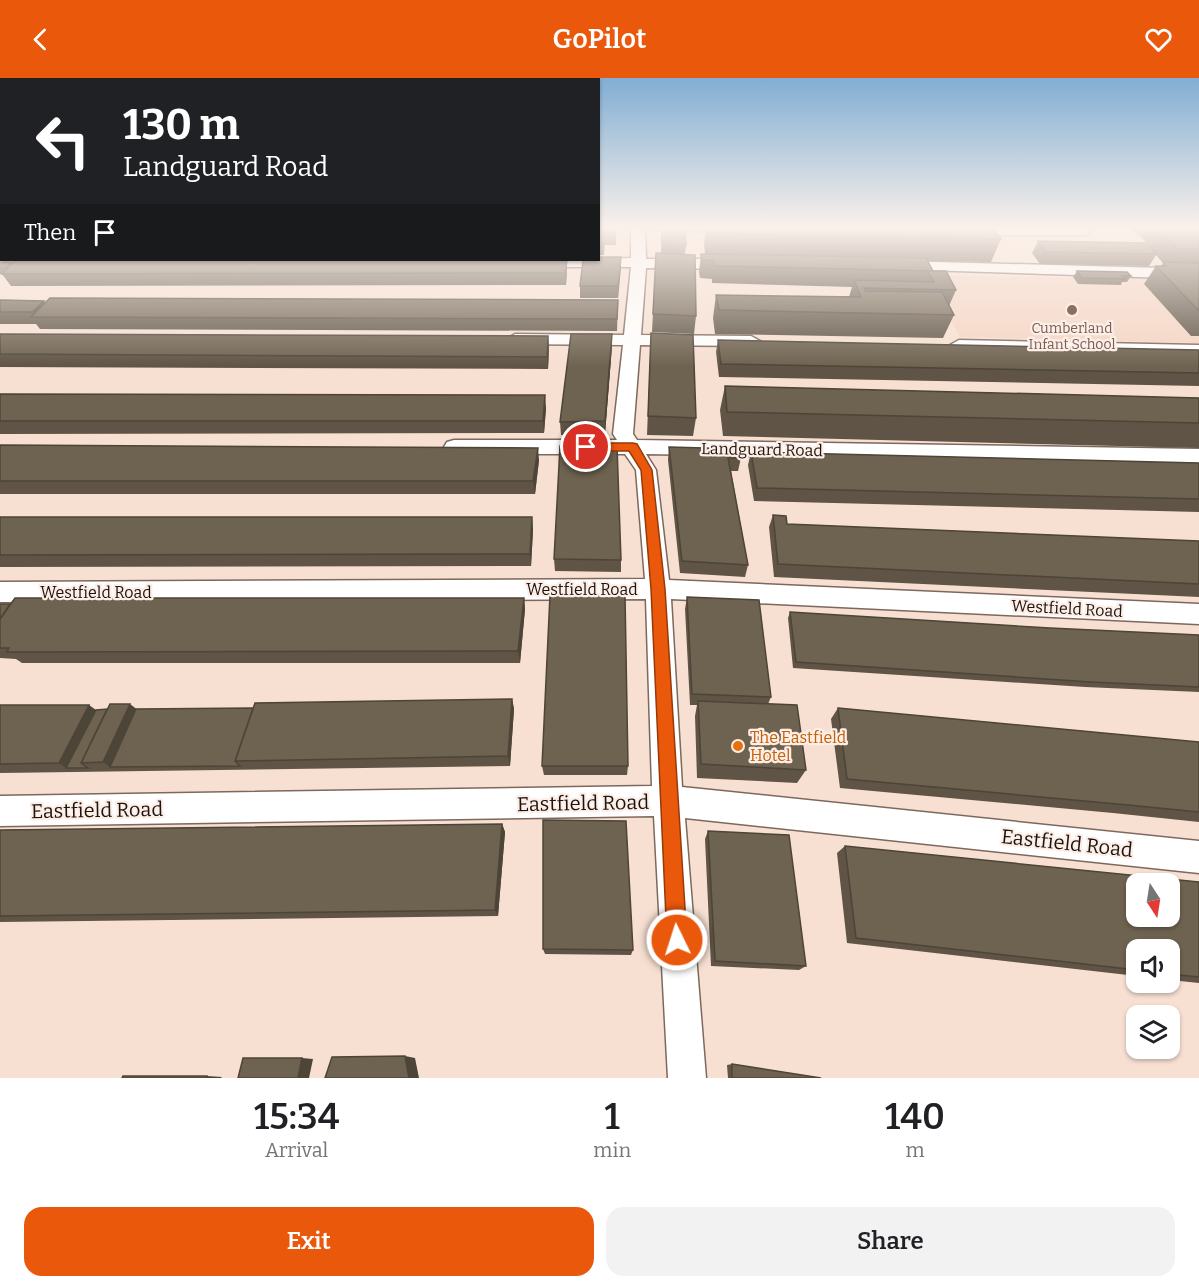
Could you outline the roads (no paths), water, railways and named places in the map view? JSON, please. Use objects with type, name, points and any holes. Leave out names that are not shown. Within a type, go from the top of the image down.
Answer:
[{"type":"street","points":[[638,274],[623,434],[646,470],[658,589],[668,801],[687,1078]]},
{"type":"street","points":[[501,339],[774,341]]},
{"type":"street","points":[[939,345],[1199,350]]},
{"type":"street","name":"Landguard Road","points":[[430,448],[633,447],[1199,456]]},
{"type":"street","name":"Westfield Road","points":[[0,592],[658,589],[1199,614]]},
{"type":"street","name":"Eastfield Road","points":[[0,811],[668,801],[1199,857]]},
{"type":"place","name":"Cumberland Infant School","points":[[1072,310]]},
{"type":"place","name":"The Eastfield Hotel","points":[[738,746]]}]
